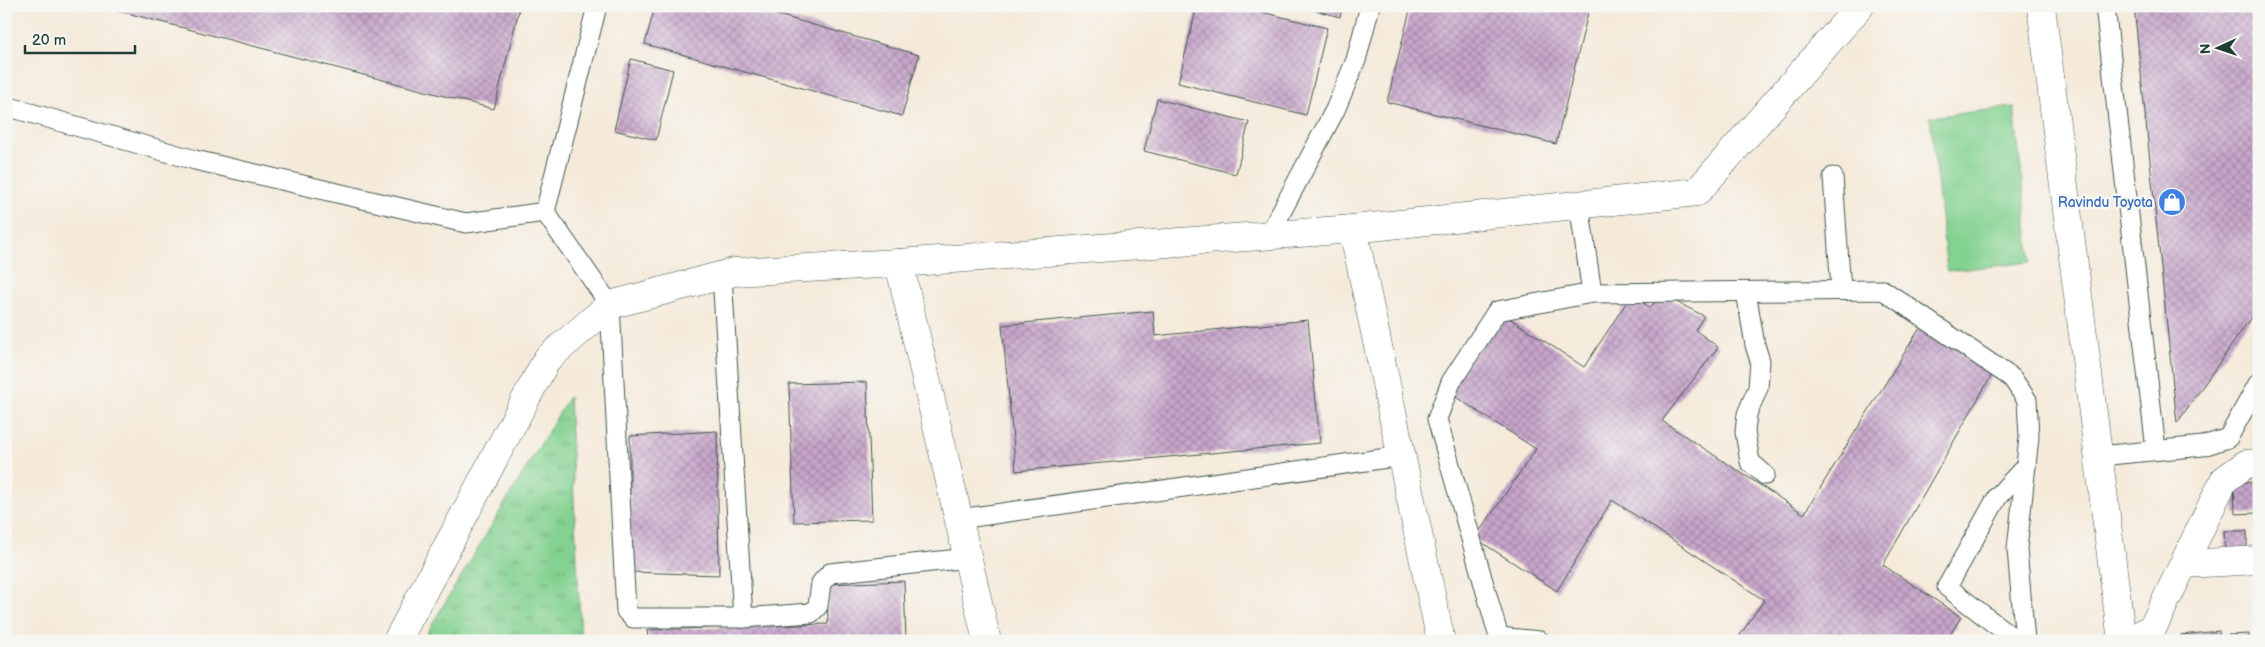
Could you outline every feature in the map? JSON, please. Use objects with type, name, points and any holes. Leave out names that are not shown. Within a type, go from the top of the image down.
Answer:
[{"type":"street","points":[[397,641],[547,359],[610,305],[734,272],[899,263],[1352,229],[1697,192],[1860,6]]},
{"type":"street","points":[[2041,6],[2122,641]]},
{"type":"street","points":[[1352,229],[1441,641]]},
{"type":"street","points":[[899,263],[987,641]]},
{"type":"street","points":[[2130,641],[2153,634],[2224,480],[2246,464],[2259,463]]},
{"type":"street","points":[[2184,564],[2259,560]]},
{"type":"lane","points":[[597,6],[546,212],[610,305],[626,611],[633,618],[743,618],[811,613],[818,606],[821,583],[830,573],[968,558]]},
{"type":"lane","points":[[1269,235],[1335,110],[1356,60],[1370,6]]},
{"type":"lane","points":[[2105,6],[2156,450]]},
{"type":"lane","points":[[6,106],[195,160],[466,223],[546,212]]},
{"type":"lane","points":[[1833,176],[1841,290]]},
{"type":"lane","points":[[1579,204],[1592,293]]},
{"type":"lane","points":[[722,276],[743,618]]},
{"type":"lane","points":[[1540,641],[1499,639],[1437,419],[1451,382],[1497,311],[1592,293],[1883,290],[2012,378],[2027,400],[2029,437],[2018,549],[2024,641]]},
{"type":"lane","points":[[1746,292],[1755,345],[1760,360],[1758,388],[1747,414],[1745,432],[1750,462],[1765,474]]},
{"type":"lane","points":[[2099,456],[2203,446],[2228,438],[2259,382]]},
{"type":"lane","points":[[959,519],[1401,456]]},
{"type":"lane","points":[[2017,641],[1948,587],[1998,496],[2026,466]]},
{"type":"green space","points":[[2014,107],[2031,262],[1947,271],[1930,117]]},
{"type":"green space","points":[[569,397],[581,641],[422,641]]},
{"type":"building","points":[[100,6],[520,6],[494,109]]},
{"type":"building","points":[[655,6],[747,6],[919,55],[902,116],[645,44]]},
{"type":"building","points":[[1197,6],[1238,6],[1327,28],[1306,115],[1178,83]]},
{"type":"building","points":[[1300,6],[1343,6],[1340,17]]},
{"type":"building","points":[[1411,6],[1578,6],[1589,9],[1556,144],[1387,102]]},
{"type":"building","points":[[2134,6],[2259,6],[2259,306],[2177,423]]},
{"type":"building","points":[[631,59],[673,70],[656,140],[614,130]]},
{"type":"building","points":[[1157,99],[1249,122],[1236,174],[1144,151]]},
{"type":"building","points":[[1632,294],[1650,308],[1661,294],[1704,316],[1695,330],[1718,347],[1662,421],[1804,514],[1923,323],[1994,371],[1883,565],[1961,617],[1946,641],[1848,641],[1839,635],[1835,641],[1736,641],[1764,600],[1612,500],[1557,591],[1475,538],[1536,449],[1448,392],[1503,314],[1584,367]]},
{"type":"building","points":[[1153,311],[1155,336],[1308,320],[1320,443],[1016,471],[1002,325]]},
{"type":"building","points":[[867,382],[872,520],[794,522],[789,384]]},
{"type":"building","points":[[717,431],[719,575],[630,572],[630,436]]},
{"type":"building","points":[[2259,482],[2259,513],[2235,514],[2234,483]]},
{"type":"building","points":[[2256,519],[2259,519],[2259,543],[2257,543]]},
{"type":"building","points":[[2224,531],[2247,531],[2247,553],[2225,553]]},
{"type":"building","points":[[904,581],[906,641],[648,641],[647,630],[828,624],[827,584]]},
{"type":"building","points":[[2219,631],[2220,641],[2182,641],[2181,635]]},
{"type":"building","points":[[2249,634],[2249,641],[2229,641],[2228,635]]},
{"type":"place","name":"Ravindu Toyota","points":[[2172,202]]}]
